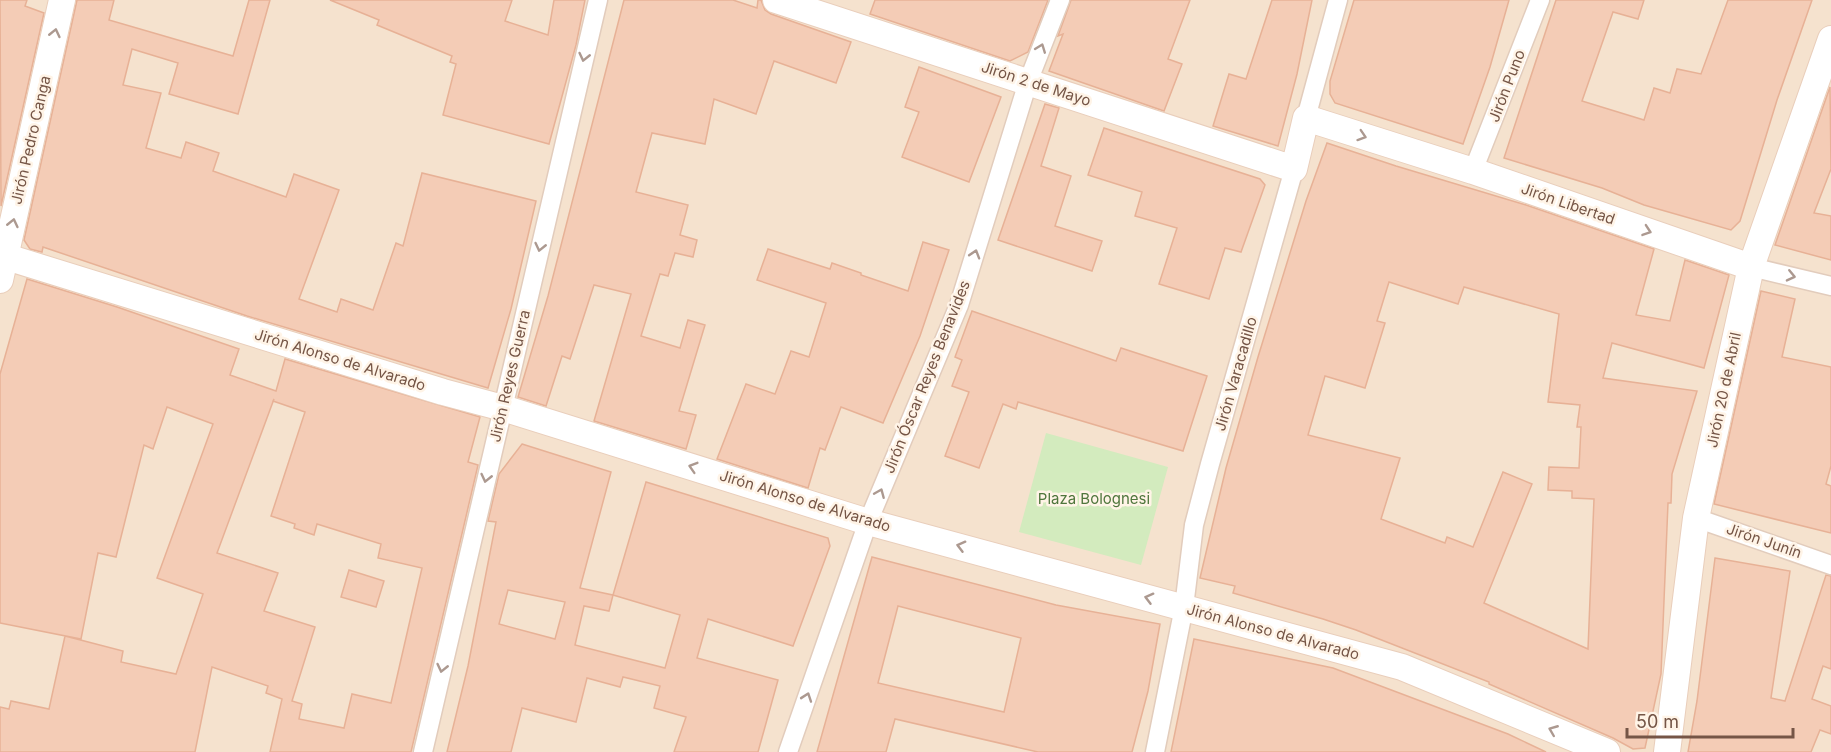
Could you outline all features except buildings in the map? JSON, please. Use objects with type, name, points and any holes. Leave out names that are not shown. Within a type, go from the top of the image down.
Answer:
[{"type":"street","name":"Jirón Pedro Canga","points":[[2,264],[62,0]]},
{"type":"street","name":"Jirón Reyes Guerra","points":[[423,752],[598,0]]},
{"type":"street","name":"Jirón 2 de Mayo","points":[[777,0],[1294,169]]},
{"type":"street","name":"Jirón Óscar Reyes Benavides","points":[[788,752],[868,522],[959,305],[1028,82],[1060,0]]},
{"type":"street","name":"Jirón Varacadillo","points":[[1155,752],[1184,607],[1197,514],[1294,169],[1338,0]]},
{"type":"street","name":"Jirón Puno","points":[[1473,171],[1540,0]]},
{"type":"street","name":"Jirón 20 de Abril","points":[[1667,752],[1696,518],[1751,267],[1831,39]]},
{"type":"street","name":"Jirón Libertad","points":[[1306,118],[1473,171],[1751,267],[1831,286]]},
{"type":"street","name":"Jirón Alonso de Alvarado","points":[[2,264],[502,408],[868,522],[1402,667],[1607,752]]},
{"type":"street","name":"Jirón Junín","points":[[1696,518],[1831,565]]},
{"type":"shaded area","points":[[0,0],[1831,0],[1831,752],[0,752]]},
{"type":"green space","name":"Plaza Bolognesi","points":[[1046,433],[1168,467],[1141,565],[1019,532]]}]
